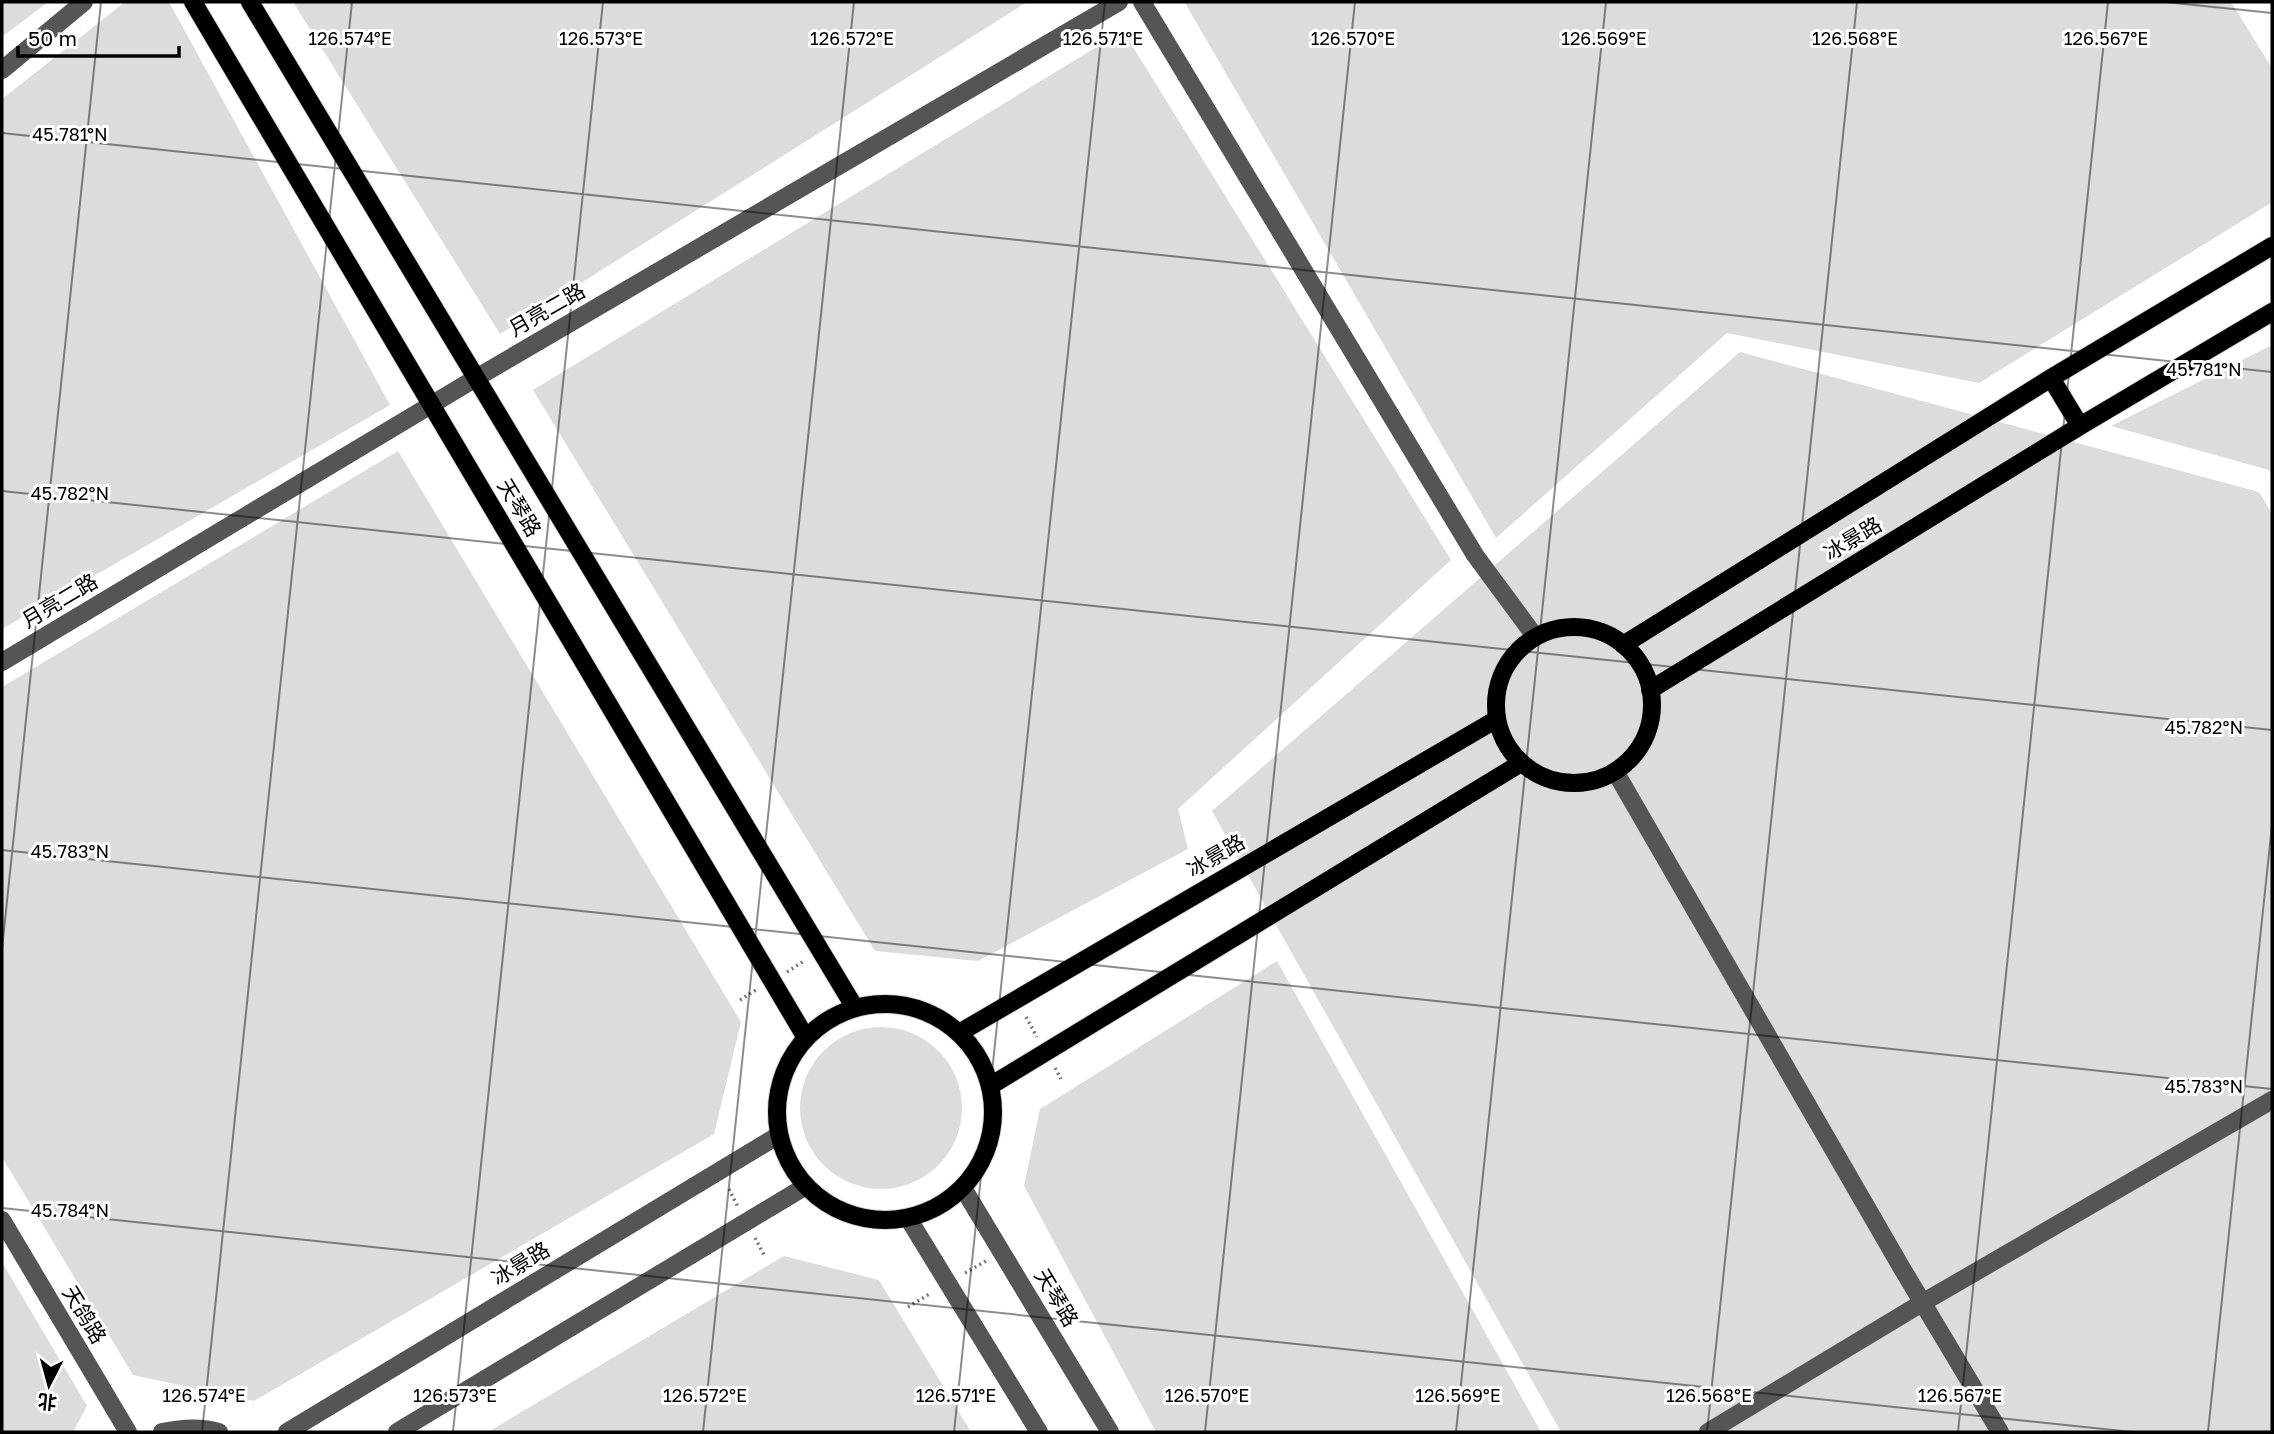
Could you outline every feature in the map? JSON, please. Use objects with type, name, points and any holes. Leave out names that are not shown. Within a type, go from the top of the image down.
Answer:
[{"type":"main road","name":"天琴路","points":[[193,2],[806,1038]]},
{"type":"main road","name":"天琴路","points":[[250,2],[855,1008]]},
{"type":"main road","name":"冰景路","points":[[1623,645],[2050,378],[2272,246]]},
{"type":"main road","name":"冰景路","points":[[1650,690],[2080,426],[2272,312]]},
{"type":"main road","points":[[2050,378],[2080,426]]},
{"type":"main road","points":[[1565,627],[1590,628],[1614,638],[1623,645],[1634,654],[1647,676],[1652,701],[1649,728],[1637,751],[1616,773],[1595,780],[1569,783],[1544,777],[1521,763],[1505,743],[1497,719],[1496,693],[1504,669],[1519,649],[1534,635],[1565,627]]},
{"type":"main road","name":"冰景路","points":[[959,1033],[1497,719]]},
{"type":"main road","points":[[990,1086],[1521,763]]},
{"type":"main road","points":[[892,1004],[928,1013],[959,1033],[979,1057],[990,1086],[993,1122],[984,1157],[963,1188],[938,1207],[908,1218],[871,1219],[836,1209],[806,1186],[789,1163],[779,1135],[777,1101],[786,1067],[806,1038],[828,1020],[855,1008],[892,1004]]},
{"type":"street","points":[[2,70],[84,2]]},
{"type":"street","name":"月亮二路","points":[[2,662],[476,378],[1119,2]]},
{"type":"street","points":[[1142,2],[1475,555],[1534,635]]},
{"type":"street","points":[[1616,773],[2000,1432]]},
{"type":"street","points":[[1708,1432],[1923,1303],[2272,1100]]},
{"type":"street","name":"冰景路","points":[[286,1432],[779,1135]]},
{"type":"street","points":[[397,1432],[806,1186]]},
{"type":"street","name":"天琴路","points":[[963,1188],[1110,1432]]},
{"type":"street","points":[[908,1218],[1039,1432]]},
{"type":"street","name":"天鸽路","points":[[2,1220],[128,1432]]},
{"type":"street","points":[[162,1432],[183,1427],[219,1432]]},
{"type":"path","points":[[1016,1000],[1061,1079]]},
{"type":"shaded area","points":[[2,2],[48,2],[2,37]]},
{"type":"shaded area","points":[[125,2],[169,2],[390,405],[2,629],[2,99]]},
{"type":"shaded area","points":[[293,2],[1027,2],[500,334]]},
{"type":"shaded area","points":[[2231,2],[2272,68],[2271,203],[1979,383],[1727,333],[1496,538],[1185,3]]},
{"type":"shaded area","points":[[1123,31],[1451,560],[1178,809],[1188,849],[978,961],[875,951],[533,390]]},
{"type":"shaded area","points":[[2272,345],[2272,476],[2269,470],[2111,426]]},
{"type":"shaded area","points":[[1740,352],[2259,492],[2272,514],[2272,1432],[1561,1432],[1212,811]]},
{"type":"shaded area","points":[[398,451],[741,1022],[714,1134],[254,1401],[133,1375],[2,1157],[2,687]]},
{"type":"shaded area","points":[[1277,961],[1541,1432],[1156,1432],[1024,1186],[1040,1109]]},
{"type":"shaded area","points":[[881,1027],[912,1033],[938,1051],[956,1077],[962,1108],[956,1139],[938,1165],[912,1183],[881,1189],[850,1183],[824,1165],[806,1139],[800,1108],[806,1077],[824,1051],[850,1033]]},
{"type":"shaded area","points":[[784,1256],[879,1280],[971,1432],[488,1432]]},
{"type":"shaded area","points":[[2,1262],[87,1406],[73,1432],[2,1432]]}]
